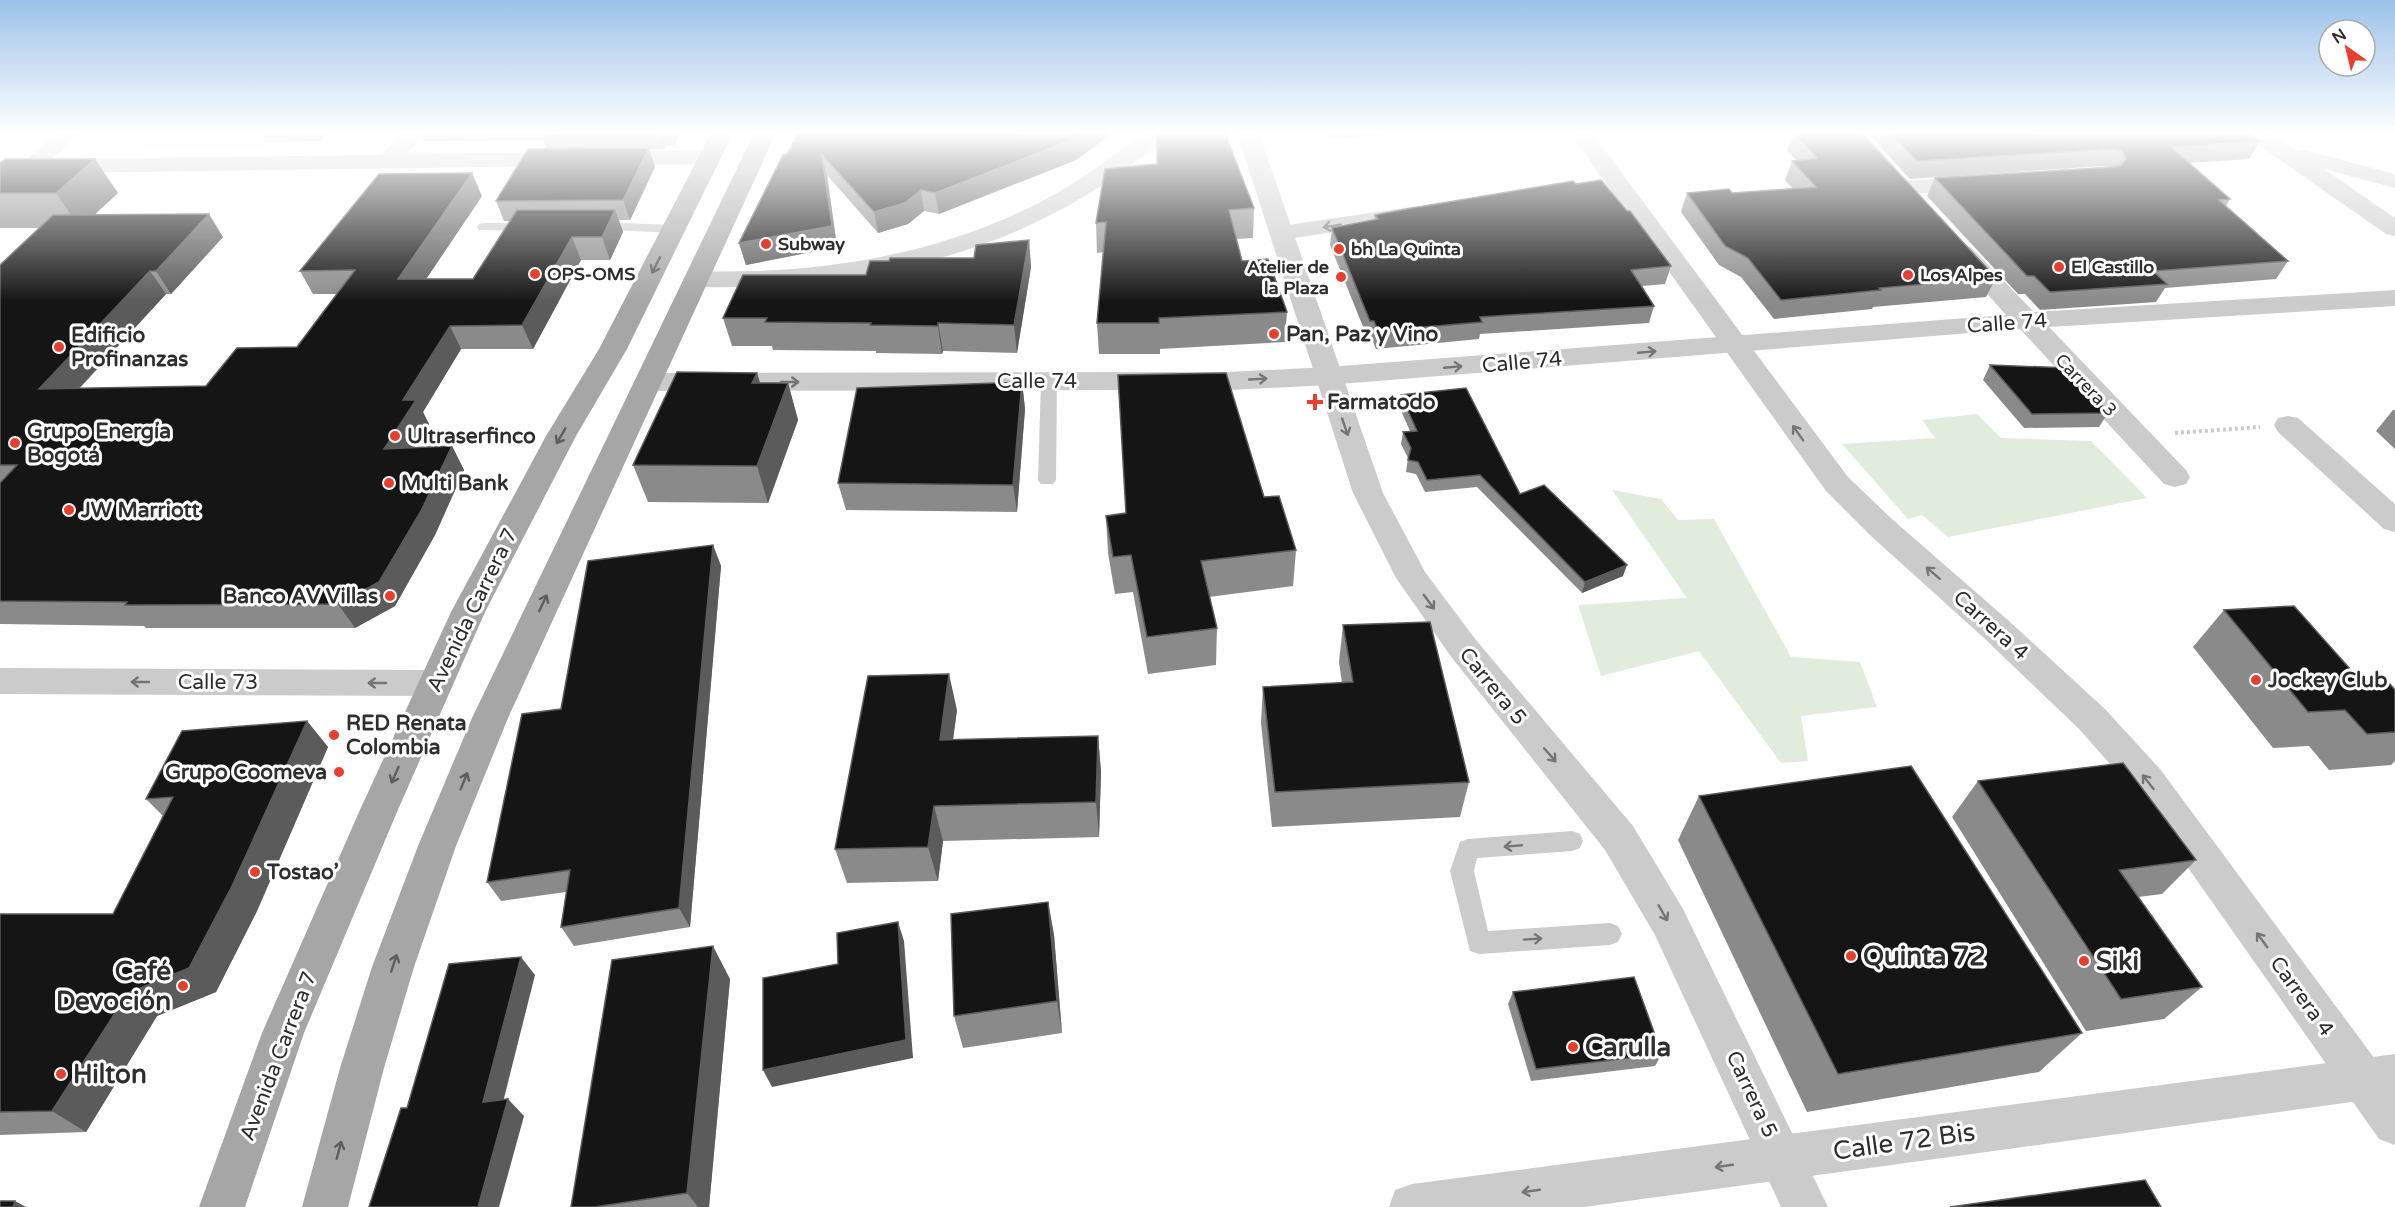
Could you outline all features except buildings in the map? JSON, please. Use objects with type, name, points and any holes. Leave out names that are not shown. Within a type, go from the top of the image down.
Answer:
[{"type":"main road","name":"Avenida Carrera 7","points":[[222,1203],[283,1033],[436,683],[508,534],[561,436],[613,349],[694,189]]},
{"type":"main road","points":[[325,1207],[362,1068],[419,891],[490,718],[738,189]]},
{"type":"street","points":[[696,279],[771,280],[833,275],[897,262],[981,236],[1068,197],[1079,189]]},
{"type":"street","name":"Carrera 5","points":[[1268,189],[1368,493],[1412,578],[1464,650],[1619,838],[1668,922],[1805,1207]]},
{"type":"street","name":"Carrera 4","points":[[1609,189],[1736,345],[1837,484],[1882,528],[2084,711],[2146,780],[2378,1077],[2395,1124]]},
{"type":"street","points":[[1904,189],[1926,213]]},
{"type":"street","points":[[2339,189],[2395,229]]},
{"type":"street","points":[[1281,233],[1442,209]]},
{"type":"street","name":"Carrera 3","points":[[1949,238],[2025,321],[2175,477]]},
{"type":"street","name":"Calle 74","points":[[648,382],[1228,381],[1328,376],[2025,321],[2395,298]]},
{"type":"street","points":[[2288,425],[2395,521]]},
{"type":"street","name":"Calle 73","points":[[0,681],[436,683]]},
{"type":"street","name":"Calle 72 Bis","points":[[1412,1207],[2378,1077]]},
{"type":"lane","points":[[579,226],[638,226],[674,229]]},
{"type":"lane","points":[[484,227],[543,227]]},
{"type":"lane","points":[[1047,480],[1049,381]]},
{"type":"lane","points":[[1572,841],[1468,849],[1462,871],[1479,943],[1610,933]]},
{"type":"path","points":[[2135,436],[2288,425]]},
{"type":"green space","points":[[1977,414],[2001,438],[2091,441],[2147,498],[1948,537],[1922,515],[1908,519],[1842,444],[1935,438],[1922,420]]},
{"type":"green space","points":[[1612,490],[1661,499],[1678,520],[1714,519],[1791,657],[1860,662],[1877,707],[1801,716],[1808,761],[1781,763],[1699,651],[1601,676],[1578,605],[1687,598]]},
{"type":"place","name":"Subway","points":[[766,244]]},
{"type":"place","name":"bh La Quinta","points":[[1339,249]]},
{"type":"place","name":"El Castillo","points":[[2059,267]]},
{"type":"place","name":"OPS-OMS","points":[[535,274]]},
{"type":"place","name":"Los Alpes","points":[[1908,275]]},
{"type":"place","name":"Atelier de la Plaza","points":[[1341,277]]},
{"type":"place","name":"Pan, Paz y Vino","points":[[1274,334]]},
{"type":"place","name":"Edificio Profinanzas","points":[[59,347]]},
{"type":"place","name":"Farmatodo","points":[[1315,402]]},
{"type":"place","name":"Ultraserfinco","points":[[395,436]]},
{"type":"place","name":"Grupo Energía Bogotá","points":[[15,443]]},
{"type":"place","name":"Multi Bank","points":[[389,483]]},
{"type":"place","name":"JW Marriott","points":[[69,510]]},
{"type":"place","name":"Banco AV Villas","points":[[390,596]]},
{"type":"place","name":"Jockey Club","points":[[2256,680]]},
{"type":"place","name":"RED Renata Colombia","points":[[334,735]]},
{"type":"place","name":"Grupo Coomeva","points":[[339,772]]},
{"type":"place","name":"Tostao’","points":[[255,872]]},
{"type":"place","name":"Quinta 72","points":[[1851,956]]},
{"type":"place","name":"Siki","points":[[2084,961]]},
{"type":"place","name":"Café Devoción","points":[[183,986]]},
{"type":"place","name":"Carulla","points":[[1573,1047]]},
{"type":"place","name":"Hilton","points":[[61,1074]]}]
